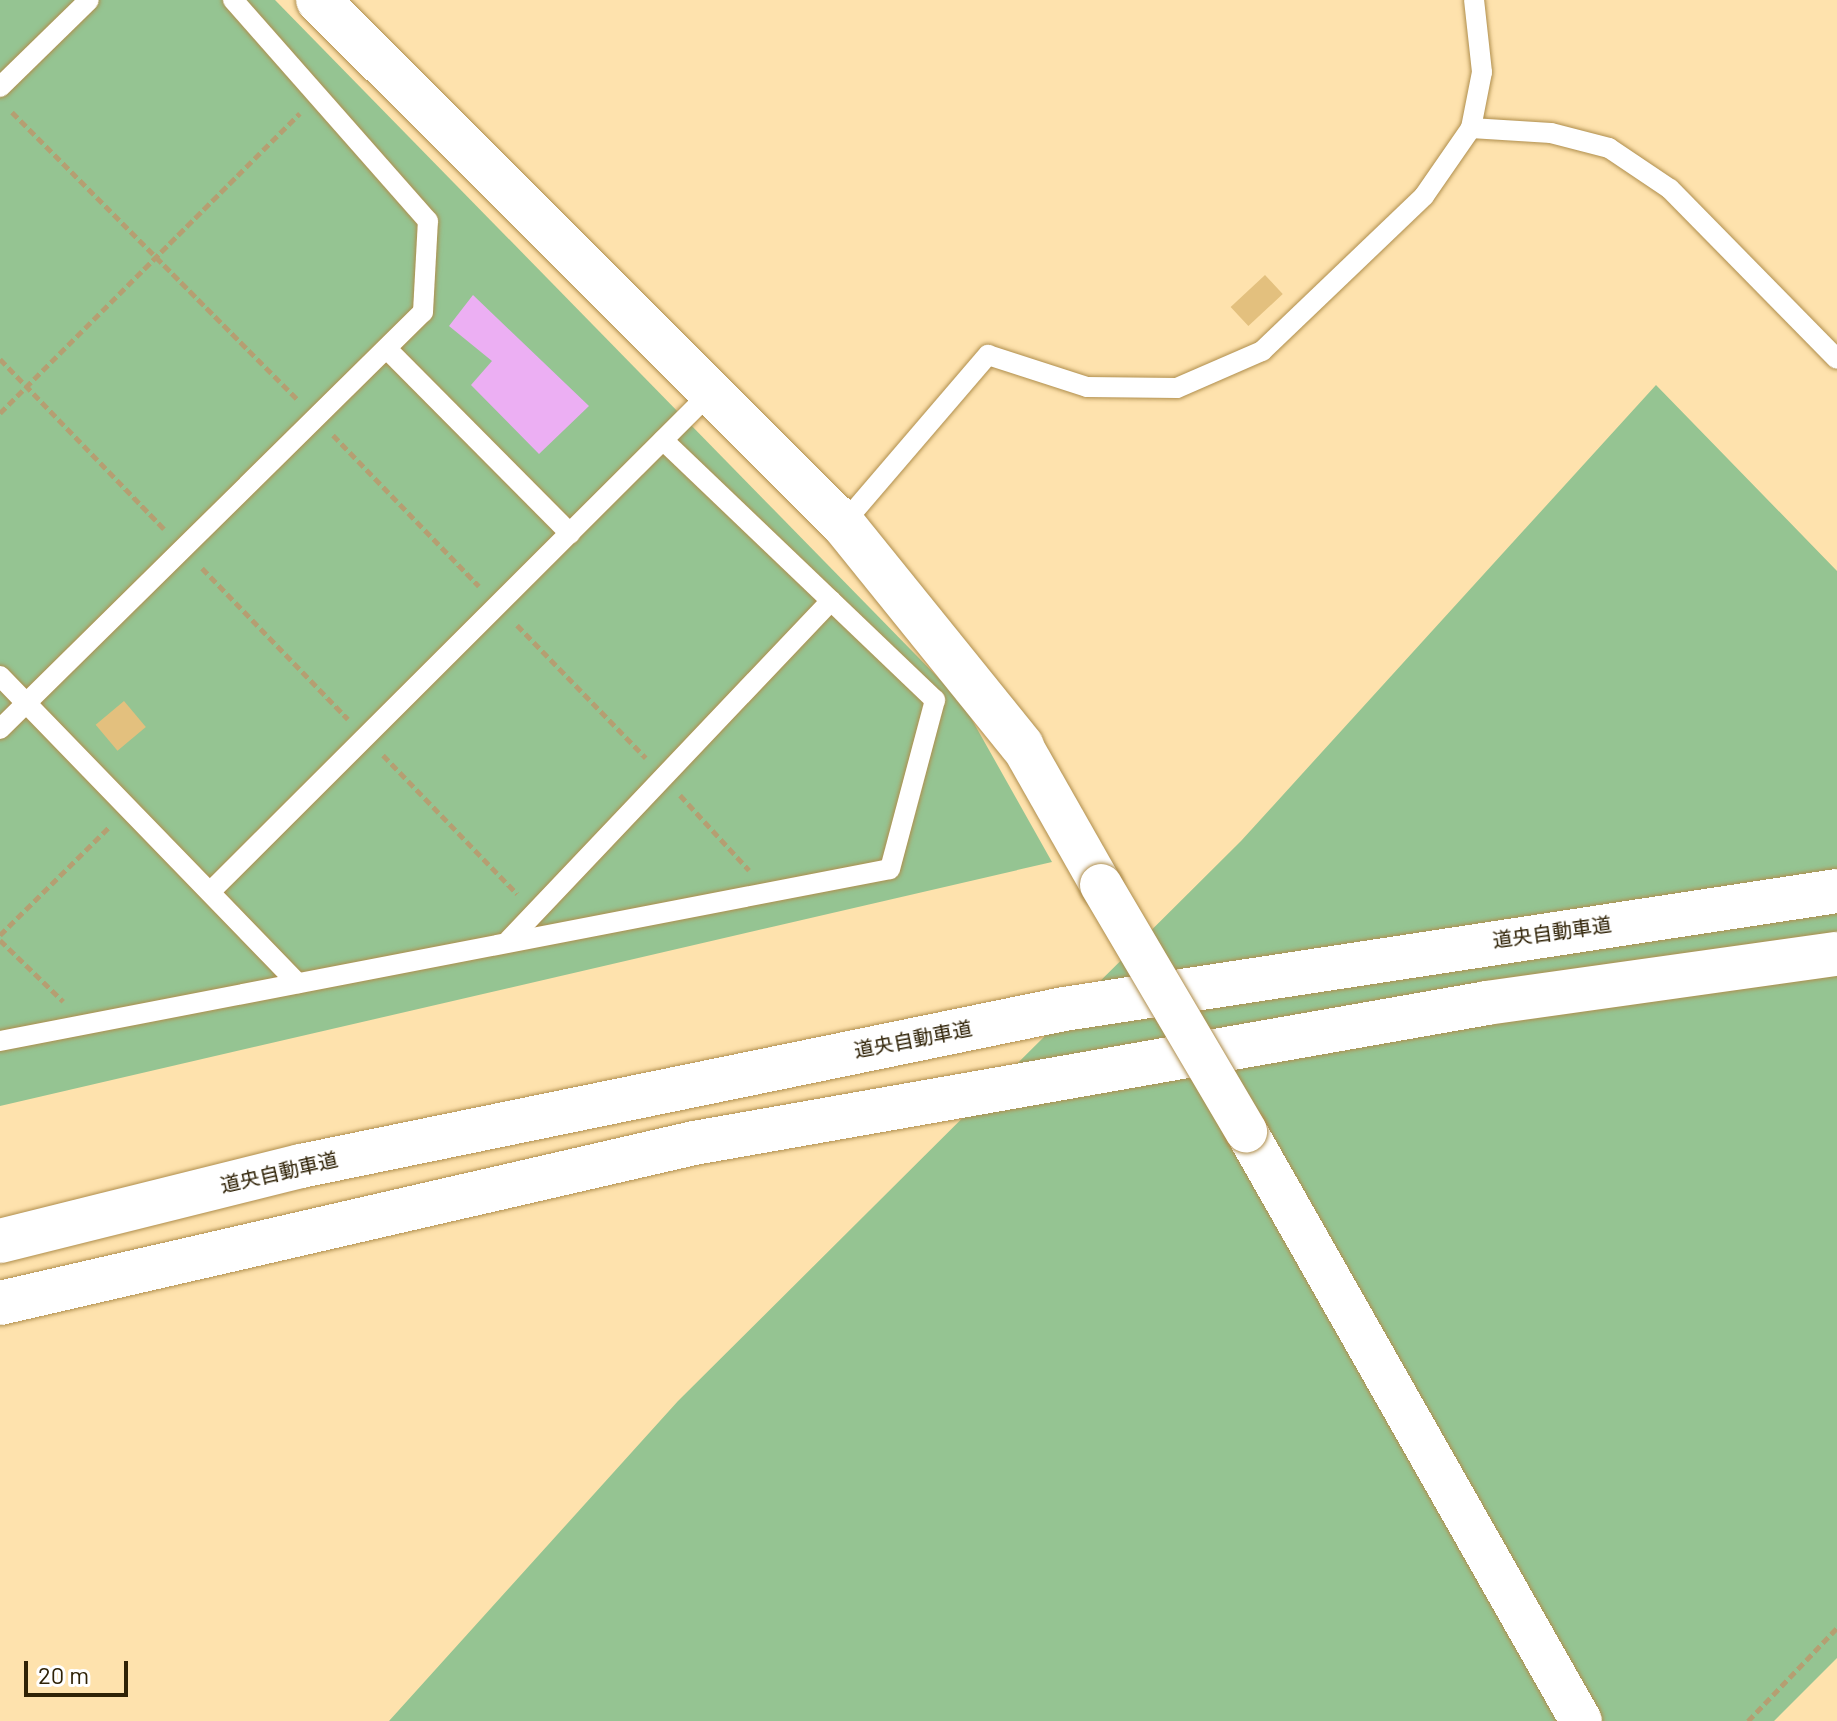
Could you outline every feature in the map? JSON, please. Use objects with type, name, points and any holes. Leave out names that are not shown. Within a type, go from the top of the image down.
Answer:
[{"type":"main road","points":[[318,0],[843,524],[1022,746]]},
{"type":"main road","name":"道央自動車道","points":[[0,1241],[301,1166],[1064,1009],[1837,891]]},
{"type":"main road","points":[[0,1303],[694,1143],[1487,1003],[1837,954]]},
{"type":"street","points":[[1022,746],[1246,1131],[1581,1721]]},
{"type":"lane","points":[[3,80],[89,0]]},
{"type":"lane","points":[[0,729],[318,420],[423,312],[428,221],[321,92],[233,0]]},
{"type":"lane","points":[[843,524],[988,355],[1087,387],[1177,388],[1262,351],[1424,196],[1471,128],[1482,72],[1474,0]]},
{"type":"lane","points":[[1471,128],[1551,133],[1609,148],[1670,189],[1837,359]]},
{"type":"lane","points":[[387,349],[570,533]]},
{"type":"lane","points":[[212,890],[710,393]]},
{"type":"lane","points":[[0,1041],[509,940],[890,869],[935,700],[663,440]]},
{"type":"lane","points":[[509,940],[831,601]]},
{"type":"lane","points":[[0,676],[212,890],[298,983]]},
{"type":"path","points":[[0,413],[321,92]]},
{"type":"path","points":[[0,100],[498,605],[769,891]]},
{"type":"path","points":[[0,359],[535,912]]},
{"type":"path","points":[[87,1024],[0,938],[130,807]]},
{"type":"path","points":[[1748,1721],[1837,1628]]},
{"type":"green space","points":[[0,0],[275,0],[962,702],[1052,862],[0,1106]]},
{"type":"green space","points":[[1656,385],[1837,571],[1837,1658],[1774,1721],[389,1721],[678,1401],[1241,841]]},
{"type":"shaded area","points":[[473,295],[589,406],[539,454],[471,385],[492,361],[449,326]]},
{"type":"building","points":[[1265,275],[1283,294],[1248,326],[1231,307]]},
{"type":"building","points":[[124,701],[146,727],[118,751],[96,725]]}]
